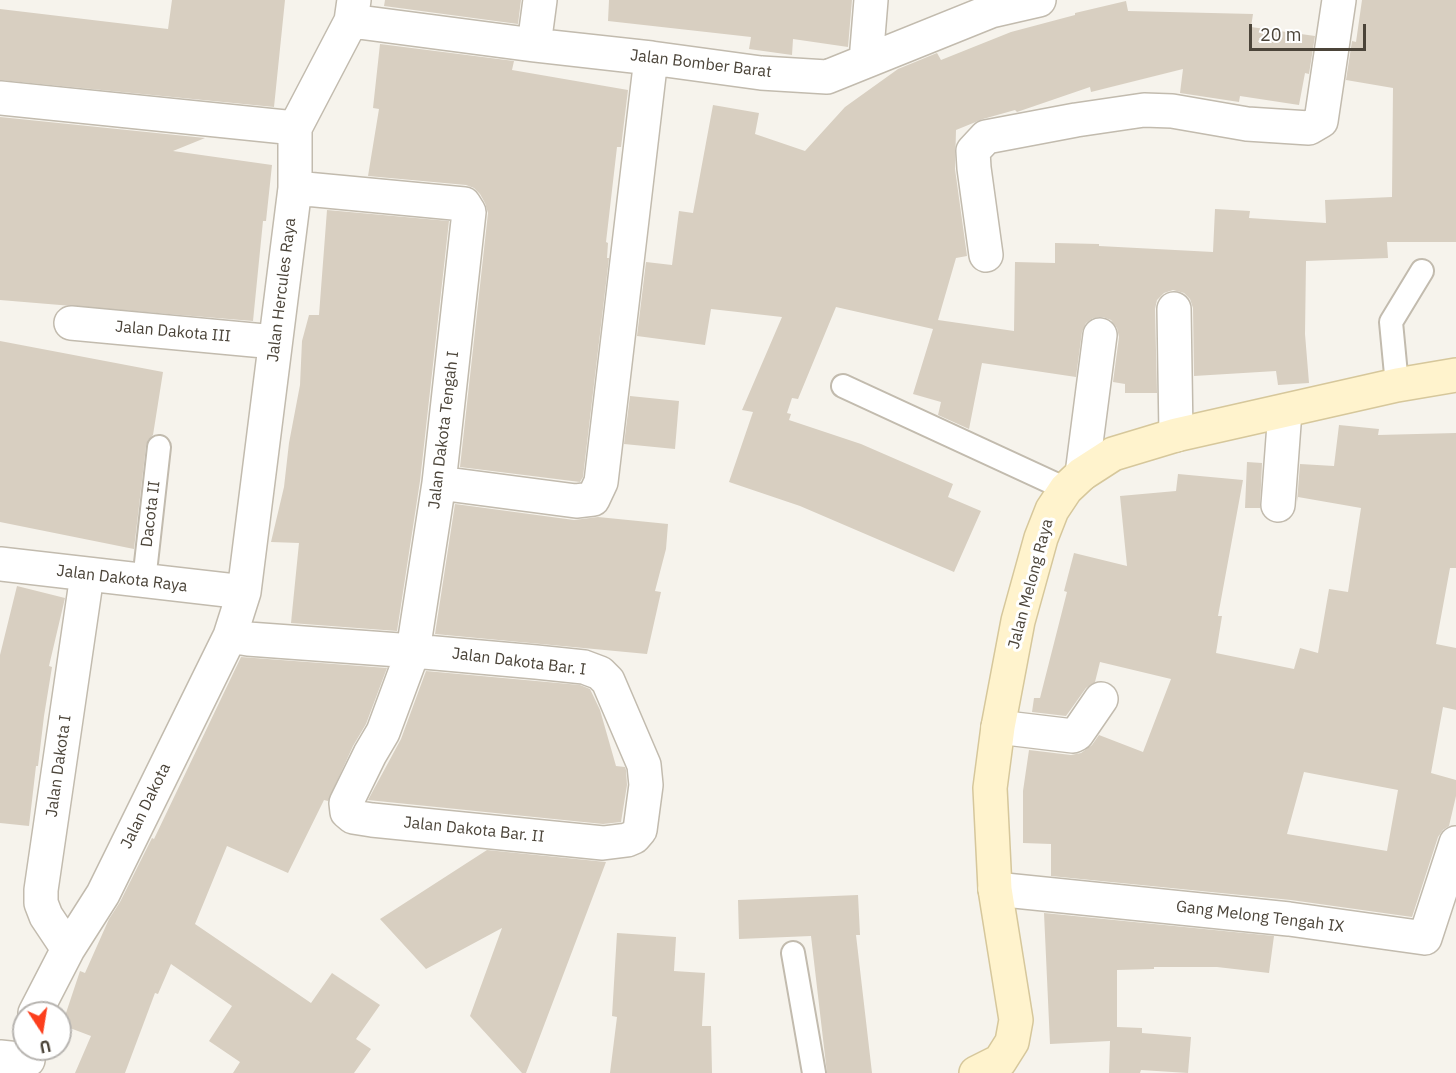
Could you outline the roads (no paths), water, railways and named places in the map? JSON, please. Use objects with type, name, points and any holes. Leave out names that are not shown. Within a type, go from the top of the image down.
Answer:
[{"type":"main road","name":"Jalan Melong Raya","points":[[992,1069],[1012,1042],[1016,1020],[995,889],[990,788],[998,727],[1018,621],[1038,549],[1052,510],[1074,482],[1113,454],[1176,435],[1397,385],[1456,375]]},
{"type":"street","points":[[534,45],[540,0]]},
{"type":"street","points":[[866,61],[871,0]]},
{"type":"street","name":"Jalan Bomber Barat","points":[[353,10],[534,45],[651,57],[761,73],[827,77],[991,5],[1039,0]]},
{"type":"street","points":[[986,255],[974,168],[974,151],[987,137],[1143,110],[1172,111],[1247,124],[1309,128],[1321,121],[1336,0]]},
{"type":"street","name":"Jalan Hercules Raya","points":[[244,592],[295,188],[295,128],[353,10]]},
{"type":"street","points":[[439,483],[576,501],[593,499],[601,482],[651,57]]},
{"type":"street","points":[[0,98],[295,128]]},
{"type":"street","name":"Jalan Dakota Tengah I","points":[[295,188],[464,204],[470,212],[439,483],[413,651],[384,732],[370,754],[346,803],[347,813]]},
{"type":"street","points":[[1174,309],[1176,435]]},
{"type":"street","name":"Jalan Dakota III","points":[[71,323],[275,342]]},
{"type":"street","points":[[1074,482],[1100,335]]},
{"type":"street","points":[[1278,505],[1285,411]]},
{"type":"street","name":"Jalan Dakota Raya","points":[[0,564],[244,592]]},
{"type":"street","name":"Jalan Dakota I","points":[[68,949],[46,916],[41,903],[41,890],[87,575]]},
{"type":"street","name":"Jalan Dakota","points":[[40,1001],[68,949],[103,894],[230,636],[244,592]]},
{"type":"street","name":"Jalan Dakota Bar. I","points":[[230,636],[584,667],[600,673],[608,681],[644,765],[646,785],[640,830],[634,837],[627,840],[603,843]]},
{"type":"street","points":[[998,727],[1073,736],[1077,734],[1101,699]]},
{"type":"street","name":"Jalan Dakota Bar. II","points":[[347,813],[353,817],[372,820],[603,843]]},
{"type":"street","name":"Gang Melong Tengah IX","points":[[995,889],[1289,919],[1425,938],[1456,843]]},
{"type":"lane","points":[[1397,385],[1391,322],[1422,271]]},
{"type":"lane","points":[[843,386],[1074,482]]},
{"type":"lane","name":"Dacota II","points":[[144,581],[159,447]]},
{"type":"lane","points":[[793,953],[814,1073]]}]
